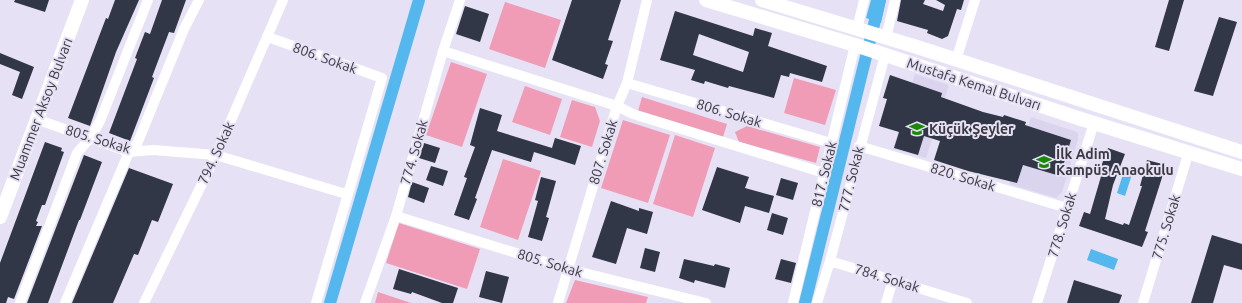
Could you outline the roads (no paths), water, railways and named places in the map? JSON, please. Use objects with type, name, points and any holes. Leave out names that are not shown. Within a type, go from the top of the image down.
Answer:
[{"type":"main road","name":"Muammer Aksoy Bulvarı","points":[[0,218],[82,0]]},
{"type":"main road","name":"Mustafa Kemal Bulvarı","points":[[706,0],[855,45],[1094,123],[1189,151],[1242,169]]},
{"type":"main road","name":"Mustafa Kemal Bulvarı","points":[[762,0],[956,60],[1242,152]]},
{"type":"street","points":[[20,303],[78,153],[91,137],[100,121],[148,0]]},
{"type":"street","points":[[65,303],[129,152],[137,144],[184,29],[198,0]]},
{"type":"street","name":"794. Sokak","points":[[144,303],[216,155],[283,0]]},
{"type":"street","name":"774. Sokak","points":[[365,303],[396,216],[460,0]]},
{"type":"street","name":"807. Sokak","points":[[558,303],[617,106],[626,82],[647,0]]},
{"type":"street","points":[[857,29],[864,0]]},
{"type":"street","points":[[886,38],[895,0]]},
{"type":"street","points":[[956,60],[975,0]]},
{"type":"street","name":"806. Sokak","points":[[268,37],[382,78],[346,194]]},
{"type":"street","name":"817. Sokak","points":[[793,303],[855,45]]},
{"type":"street","points":[[444,51],[617,106],[633,114],[824,173]]},
{"type":"street","name":"777. Sokak","points":[[817,303],[830,261],[859,146],[885,55]]},
{"type":"street","name":"806. Sokak","points":[[626,82],[831,143]]},
{"type":"street","name":"805. Sokak","points":[[36,119],[91,137],[129,152],[153,150],[216,155],[346,194]]},
{"type":"street","name":"778. Sokak","points":[[1037,303],[1094,123]]},
{"type":"street","name":"820. Sokak","points":[[859,146],[1067,208]]},
{"type":"street","name":"775. Sokak","points":[[1143,303],[1189,151]]},
{"type":"street","points":[[316,303],[346,194]]},
{"type":"street","name":"805. Sokak","points":[[396,216],[568,269],[706,303]]},
{"type":"street","name":"784. Sokak","points":[[830,261],[967,303]]},
{"type":"street","points":[[886,303],[893,280]]},
{"type":"water","points":[[871,0],[886,0],[881,23],[866,18]]},
{"type":"water","points":[[1124,171],[1132,174],[1125,196],[1117,193]]},
{"type":"water","points":[[1091,249],[1118,259],[1114,270],[1087,260]]},
{"type":"waterway","points":[[330,303],[419,0]]},
{"type":"waterway","points":[[805,303],[880,0]]},
{"type":"place","name":"Küçük Şeyler","points":[[917,129]]},
{"type":"place","name":"İlk Adim Kampüs Anaokulu","points":[[1044,162]]}]
